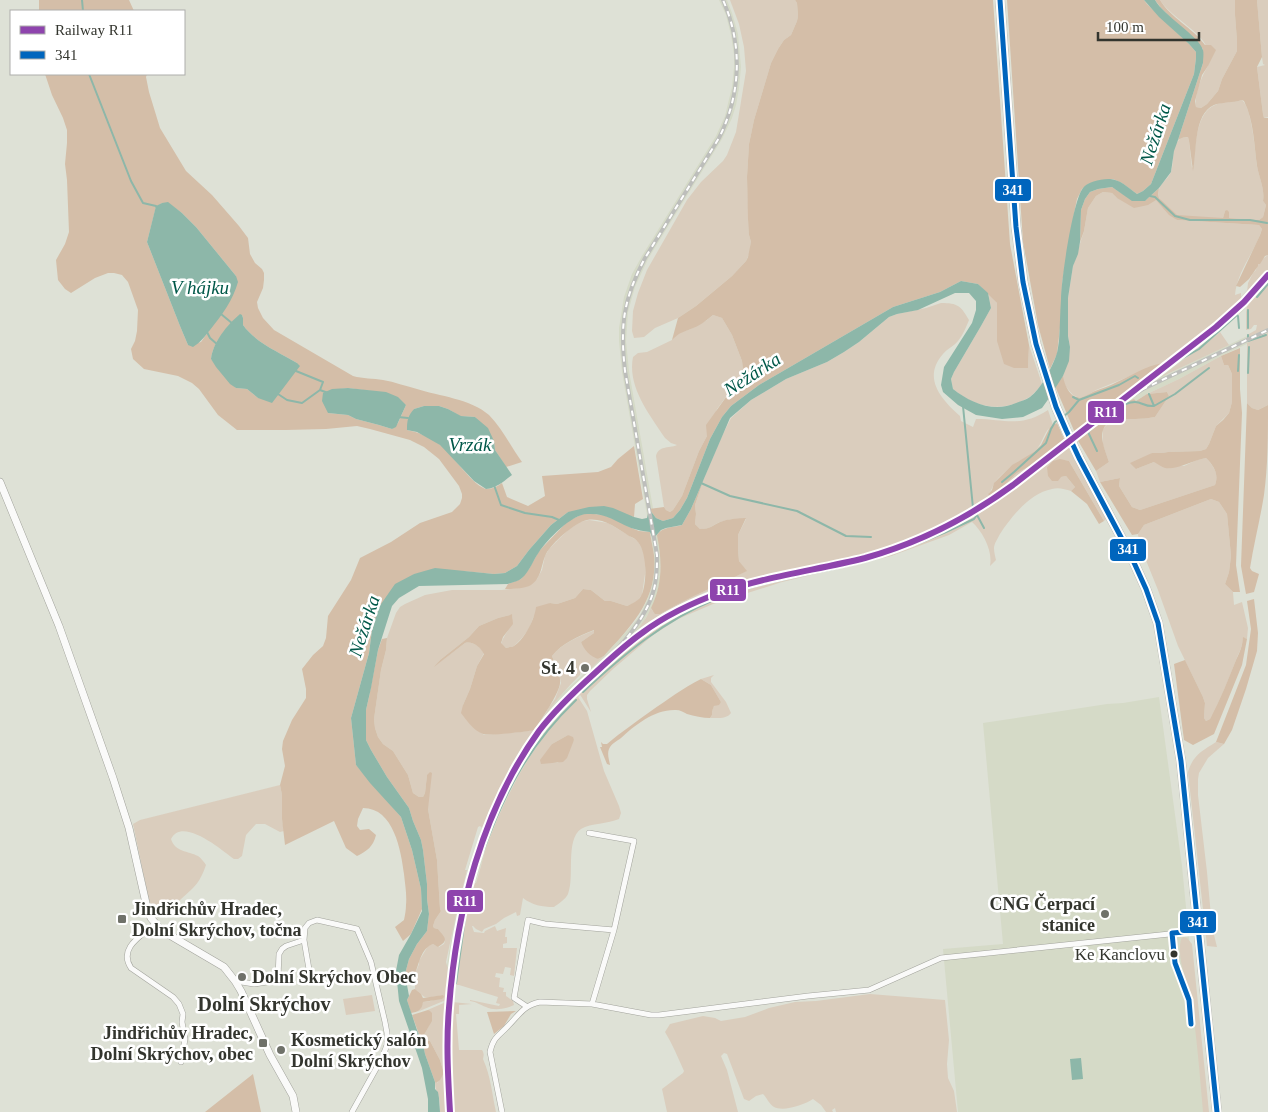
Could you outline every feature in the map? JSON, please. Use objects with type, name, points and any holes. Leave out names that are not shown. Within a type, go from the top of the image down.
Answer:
[{"type":"main road","points":[[1000,0],[1016,227],[1023,282],[1036,344],[1056,407],[1079,458],[1131,556],[1146,589],[1158,624],[1182,762],[1217,1112]]},
{"type":"street","points":[[0,482],[59,626],[110,769],[128,828],[146,906],[151,918],[167,934],[224,967],[235,981],[270,1055],[292,1096],[296,1112]]},
{"type":"street","points":[[589,833],[634,841],[614,930],[592,1004]]},
{"type":"street","points":[[311,981],[304,940],[304,928],[317,920],[357,929],[372,962],[385,1022],[387,1044],[382,1058],[352,1112]]},
{"type":"street","points":[[526,1006],[514,998],[528,920],[546,924],[614,930]]},
{"type":"street","points":[[155,924],[129,947],[126,956],[127,962],[131,968],[174,997],[179,1004],[183,1014],[182,1022],[185,1039],[182,1062]]},
{"type":"street","points":[[502,1112],[490,1052],[491,1045],[495,1038],[507,1028],[526,1006],[533,1003],[592,1004],[659,1015],[869,990],[941,958],[1198,931]]},
{"type":"street","points":[[235,981],[249,984],[274,981],[278,977],[282,948],[304,940]]},
{"type":"street","points":[[244,999],[249,984]]},
{"type":"shaded area","points":[[39,0],[129,0],[134,10],[39,10]]},
{"type":"shaded area","points":[[719,0],[727,0],[738,34],[741,67],[736,105],[722,139],[648,259],[635,287],[628,312],[626,341],[629,371],[661,554],[660,582],[655,601],[641,627],[685,601],[712,590],[998,490],[1207,327],[1240,298],[1268,266],[1268,284],[1248,306],[1220,332],[1164,376],[1268,326],[1268,334],[1221,356],[1136,401],[1134,399],[1029,480],[961,526],[891,556],[764,585],[716,600],[664,625],[600,676],[568,707],[537,745],[512,787],[486,849],[472,893],[460,951],[456,984],[453,1017],[456,1112],[445,1112],[442,1016],[447,965],[453,927],[462,890],[482,828],[502,782],[550,707],[604,656],[633,624],[640,615],[648,598],[653,581],[654,555],[622,372],[619,328],[624,297],[632,274],[716,136],[725,116],[732,87],[734,55],[726,15]]},
{"type":"shaded area","points":[[730,0],[795,0],[797,3],[797,21],[791,35],[784,40],[771,63],[749,144],[747,177],[750,252],[746,261],[732,276],[696,306],[678,318],[655,328],[644,337],[634,338],[632,331],[633,311],[647,270],[687,200],[727,155],[736,132],[746,71],[744,47],[739,24]]},
{"type":"shaded area","points":[[795,0],[993,0],[1010,244],[1029,345],[1028,368],[1014,368],[1004,364],[997,341],[997,303],[978,284],[961,281],[940,292],[893,307],[759,385],[731,406],[722,417],[710,439],[687,498],[680,510],[673,518],[663,521],[656,518],[649,509],[664,507],[670,512],[673,510],[682,496],[699,451],[707,436],[706,425],[739,379],[743,370],[742,361],[732,335],[722,318],[713,315],[700,325],[679,334],[672,340],[678,318],[696,306],[732,276],[748,257],[751,242],[748,219],[747,177],[749,144],[771,63],[784,40],[791,35],[797,21],[797,3]]},
{"type":"shaded area","points":[[1007,0],[1144,0],[1196,52],[1194,74],[1151,184],[1137,194],[1122,183],[1113,179],[1106,180],[1088,184],[1082,189],[1077,199],[1062,283],[1061,319],[1057,354],[1050,369],[1038,325],[1023,242]]},
{"type":"shaded area","points":[[1155,0],[1160,0],[1205,45],[1211,45],[1216,50],[1202,75],[1195,101],[1196,107],[1201,108],[1218,91],[1222,79],[1237,51],[1235,0],[1257,0],[1262,57],[1257,67],[1263,114],[1264,118],[1268,118],[1268,255],[1258,264],[1249,279],[1240,287],[1236,286],[1260,235],[1262,229],[1259,225],[1177,220],[1169,215],[1156,200],[1148,205],[1134,208],[1112,193],[1103,192],[1096,196],[1088,208],[1080,242],[1081,210],[1085,199],[1090,192],[1112,187],[1132,200],[1145,201],[1159,188],[1159,198],[1177,215],[1223,218],[1227,210],[1229,218],[1259,220],[1263,217],[1266,205],[1263,201],[1252,125],[1244,101],[1217,104],[1207,110],[1199,125],[1193,171],[1188,137],[1178,140],[1203,63],[1203,49]]},
{"type":"shaded area","points":[[1160,0],[1235,0],[1237,51],[1222,79],[1218,91],[1201,108],[1196,107],[1196,97],[1208,66],[1206,46],[1198,35]]},
{"type":"shaded area","points":[[1257,0],[1268,0],[1268,117],[1264,118],[1257,67],[1265,65],[1263,64],[1262,57]]},
{"type":"shaded area","points":[[45,75],[147,75],[149,92],[160,128],[186,171],[212,195],[248,238],[250,254],[264,273],[263,288],[257,302],[263,318],[274,330],[353,376],[379,379],[454,399],[473,405],[489,415],[522,462],[506,467],[495,450],[494,441],[475,417],[460,416],[439,406],[424,406],[414,409],[407,430],[424,435],[439,444],[482,487],[487,489],[502,483],[507,497],[528,506],[545,496],[542,476],[598,472],[611,467],[634,446],[643,499],[635,504],[634,517],[568,512],[551,525],[517,566],[505,573],[494,574],[462,571],[414,574],[372,630],[369,653],[351,718],[356,765],[401,817],[412,850],[421,889],[422,909],[411,934],[403,941],[395,927],[404,920],[406,897],[404,874],[398,843],[389,823],[374,810],[363,808],[357,826],[360,830],[369,829],[376,835],[369,848],[357,856],[346,848],[334,821],[285,845],[280,785],[285,766],[282,749],[283,741],[292,720],[306,698],[302,669],[323,646],[326,638],[328,616],[351,580],[360,558],[391,542],[420,523],[452,512],[460,504],[462,498],[459,486],[439,459],[424,447],[410,440],[370,429],[357,426],[326,429],[237,430],[218,415],[199,389],[192,383],[178,376],[144,369],[133,359],[131,349],[137,331],[138,310],[128,282],[122,275],[108,273],[95,278],[71,293],[58,280],[56,260],[69,232],[65,164],[67,130]],"holes":[[[162,203],[168,203],[182,213],[196,227],[236,276],[208,332],[201,342],[188,345],[147,242],[156,207]],[[240,315],[243,318],[243,325],[254,337],[297,363],[258,398],[247,389],[236,388],[211,359],[218,340]],[[348,388],[371,391],[406,405],[398,423],[392,429],[348,415],[328,413],[340,389]]]},
{"type":"shaded area","points":[[1242,100],[1251,120],[1257,166],[1263,188],[1263,201],[1266,205],[1263,217],[1259,220],[1229,218],[1225,211],[1223,218],[1192,218],[1176,215],[1158,195],[1158,191],[1171,172],[1175,145],[1182,138],[1188,137],[1192,168],[1198,131],[1204,115],[1215,105]]},
{"type":"shaded area","points":[[1103,192],[1112,193],[1117,198],[1156,200],[1177,220],[1259,225],[1262,229],[1236,286],[1235,295],[1241,293],[1241,302],[1197,340],[1150,375],[1162,363],[1096,390],[1084,397],[1077,397],[1066,387],[1063,380],[1070,347],[1068,336],[1068,298],[1073,266],[1084,231],[1088,208],[1096,196]]},
{"type":"shaded area","points":[[1268,255],[1268,271],[1248,295],[1248,283],[1256,270],[1257,263]]},
{"type":"shaded area","points":[[1268,281],[1268,328],[1247,338],[1247,335],[1256,330],[1257,325],[1246,330],[1248,302]]},
{"type":"shaded area","points":[[988,293],[997,303],[997,319],[1028,368],[1029,345],[1042,384],[1028,398],[1008,406],[989,406],[971,401],[953,389],[951,379],[991,308]]},
{"type":"shaded area","points":[[941,303],[958,306],[964,311],[969,320],[960,339],[943,354],[934,371],[936,388],[946,403],[960,416],[961,421],[973,427],[976,419],[1021,421],[1038,416],[1048,410],[1053,425],[1036,450],[1010,467],[997,480],[988,494],[997,492],[1017,473],[1037,462],[1065,442],[984,504],[927,534],[874,553],[741,582],[699,598],[724,585],[679,604],[638,629],[651,608],[660,614],[692,597],[746,571],[739,561],[738,535],[746,519],[726,520],[704,529],[700,529],[695,524],[695,505],[705,476],[731,418],[751,400],[786,379],[827,362],[844,352],[889,317]]},
{"type":"shaded area","points":[[713,315],[722,318],[732,335],[742,361],[743,370],[739,379],[717,409],[682,496],[670,512],[664,507],[656,456],[659,450],[677,445],[665,438],[641,400],[633,379],[633,357],[638,353],[647,352],[672,340],[678,333],[691,329]]},
{"type":"shaded area","points":[[1220,332],[1229,345],[1161,377]]},
{"type":"shaded area","points":[[1268,333],[1268,405],[1258,410],[1252,408],[1247,403],[1247,343]]},
{"type":"shaded area","points":[[1240,348],[1242,413],[1236,565],[1240,592],[1233,592],[1225,584],[1231,556],[1227,514],[1219,502],[1211,499],[1144,525],[1138,534],[1132,535],[1100,482],[1120,478],[1119,486],[1132,507],[1140,510],[1215,485],[1215,470],[1206,458],[1170,468],[1164,468],[1154,462],[1136,469],[1130,463],[1152,453],[1200,451],[1206,449],[1216,426],[1229,413],[1232,402],[1232,374],[1228,365],[1224,365],[1221,356]]},
{"type":"shaded area","points":[[1221,356],[1224,365],[1228,365],[1232,374],[1232,402],[1229,413],[1216,426],[1206,449],[1200,451],[1152,453],[1136,469],[1154,462],[1184,466],[1206,458],[1215,470],[1215,485],[1140,510],[1132,507],[1119,486],[1120,478],[1100,482],[1096,471],[1109,462],[1103,445],[1103,429],[1110,422],[1118,419],[1155,417],[1169,396],[1167,392],[1147,394]]},
{"type":"shaded area","points":[[1163,363],[1075,433],[1055,386],[1063,376],[1069,392],[1074,396],[1082,397],[1112,385],[1145,368]]},
{"type":"shaded area","points":[[1167,392],[1169,396],[1155,417],[1122,419],[1112,421],[1105,426],[1102,438],[1109,462],[1096,471],[1077,439],[1123,404],[1134,399],[1136,401],[1147,394]]},
{"type":"shaded area","points":[[1247,403],[1252,408],[1258,410],[1268,405],[1268,428],[1264,495],[1250,568],[1259,574],[1254,592],[1246,594],[1241,566]]},
{"type":"shaded area","points":[[1057,423],[1065,441],[1037,462],[1017,473],[990,496],[988,494],[992,490],[994,483],[1012,465],[1034,452],[1041,445],[1050,427]]},
{"type":"shaded area","points":[[1068,447],[1106,519],[1104,521],[1069,461],[1057,460],[1047,467],[1061,477],[1066,476],[1075,487],[1071,491],[1057,488],[1044,491],[1022,506],[997,539],[994,548],[996,560],[990,566],[989,548],[980,531],[972,522],[949,535],[891,556],[782,582],[713,604],[678,619],[653,635],[590,691],[587,699],[591,712],[579,693],[631,644],[650,630],[680,613],[712,599],[746,588],[877,558],[927,540],[986,509],[1018,487]]},
{"type":"shaded area","points":[[1060,459],[1069,461],[1104,521],[1099,524],[1087,504],[1071,491],[1075,487],[1066,476],[1061,477],[1058,481],[1052,481],[1048,476],[1047,467],[1053,461]]},
{"type":"shaded area","points":[[705,476],[695,505],[695,524],[700,529],[704,529],[726,520],[746,518],[738,535],[738,549],[739,561],[747,571],[660,614],[655,614],[651,608],[658,590],[660,572],[657,535],[665,529],[682,525]]},
{"type":"shaded area","points":[[1211,499],[1219,502],[1227,514],[1231,556],[1225,584],[1233,592],[1234,605],[1242,602],[1248,628],[1247,639],[1243,638],[1221,698],[1210,719],[1206,721],[1204,718],[1205,703],[1203,697],[1178,646],[1139,543],[1138,534],[1144,525]]},
{"type":"shaded area","points":[[585,513],[603,515],[639,531],[650,532],[654,555],[654,571],[647,599],[633,622],[604,656],[598,659],[592,656],[581,642],[594,633],[594,630],[577,637],[556,651],[552,656],[560,676],[559,687],[534,730],[516,733],[483,734],[473,728],[461,713],[477,666],[484,654],[476,645],[465,643],[434,667],[440,660],[469,637],[479,626],[512,614],[513,624],[503,637],[501,643],[506,648],[514,646],[529,628],[536,607],[550,603],[557,604],[575,598],[583,589],[591,590],[605,601],[627,606],[638,600],[642,594],[645,582],[645,560],[638,542],[609,524],[593,519],[576,525],[553,544],[546,554],[541,571],[535,582],[522,588],[505,589],[508,584],[521,579],[539,551],[568,521]]},
{"type":"shaded area","points":[[589,520],[608,523],[638,541],[645,555],[645,574],[642,595],[636,602],[627,606],[605,601],[591,590],[583,589],[575,598],[557,604],[550,603],[536,613],[529,629],[514,646],[506,648],[501,644],[512,623],[512,615],[510,615],[479,626],[436,665],[465,643],[476,645],[484,653],[477,666],[463,705],[471,725],[484,735],[534,730],[511,765],[482,828],[478,827],[465,870],[467,870],[446,962],[448,969],[446,1000],[417,1012],[420,1010],[423,1002],[431,1001],[443,995],[423,996],[415,989],[415,974],[419,961],[428,946],[433,944],[439,947],[445,941],[438,929],[433,926],[441,911],[437,860],[428,809],[427,775],[425,793],[423,797],[419,797],[413,793],[408,775],[393,751],[383,744],[378,737],[375,728],[374,719],[387,638],[400,607],[425,595],[452,590],[502,590],[518,588],[537,579],[549,549],[568,530],[580,522]]},
{"type":"shaded area","points":[[1254,599],[1258,633],[1257,651],[1232,730],[1224,744],[1216,742],[1246,665],[1251,629],[1247,601]]},
{"type":"shaded area","points":[[595,630],[594,633],[581,642],[598,659],[604,656],[587,672],[584,673],[582,671],[580,673],[543,719],[555,699],[561,683],[552,656],[556,651],[577,637]]},
{"type":"shaded area","points":[[1243,637],[1247,639],[1242,665],[1214,734],[1193,745],[1184,740],[1174,664],[1185,660],[1203,697],[1205,703],[1204,718],[1206,721],[1210,719],[1221,697],[1241,649]]},
{"type":"shaded area","points":[[387,638],[374,719],[375,728],[378,737],[383,744],[393,751],[408,775],[413,793],[423,797],[427,775],[430,772],[432,773],[428,809],[437,860],[441,911],[433,926],[445,938],[444,942],[438,947],[433,944],[426,949],[415,974],[412,976],[405,974],[409,959],[427,931],[429,914],[423,850],[409,808],[387,777],[366,740],[366,710],[378,650],[382,639]]},
{"type":"shaded area","points":[[714,675],[711,678],[711,682],[726,702],[731,713],[725,717],[710,718],[714,707],[721,702],[711,685],[701,679]]},
{"type":"shaded area","points":[[701,679],[711,685],[721,702],[719,705],[714,706],[710,718],[676,710],[668,710],[653,715],[639,723],[611,746],[608,753],[610,765],[607,764],[600,747],[602,747],[601,742],[607,744],[669,698]]},
{"type":"shaded area","points":[[578,697],[587,711],[604,771],[621,813],[619,819],[585,827],[576,834],[573,841],[570,887],[564,900],[554,907],[545,907],[523,898],[520,915],[517,916],[516,912],[484,929],[482,932],[472,926],[474,932],[484,933],[495,926],[497,931],[506,928],[505,937],[507,937],[507,943],[503,944],[503,948],[517,948],[514,976],[510,975],[511,968],[505,967],[503,974],[496,973],[495,977],[500,978],[499,987],[504,988],[503,992],[506,992],[506,996],[513,1001],[514,1005],[507,1008],[493,1009],[470,1000],[499,1006],[500,1004],[496,1003],[498,997],[456,985],[460,946],[470,895],[473,883],[476,883],[494,826],[513,786],[535,749]],"holes":[[[568,735],[574,740],[558,763],[548,762],[552,744]]]},
{"type":"shaded area","points":[[1159,697],[1182,866],[1206,1112],[958,1112],[943,949],[1003,944],[983,723]]},
{"type":"shaded area","points":[[568,735],[573,737],[574,740],[567,758],[563,762],[541,764],[540,760],[552,744]]},
{"type":"shaded area","points":[[1216,742],[1224,744],[1208,758],[1199,773],[1198,795],[1212,927],[1217,947],[1207,946],[1188,772],[1195,757]]},
{"type":"shaded area","points":[[280,785],[284,831],[280,832],[265,824],[256,824],[246,835],[242,856],[238,859],[234,859],[212,843],[193,833],[184,831],[176,833],[171,839],[173,843],[182,850],[198,856],[206,865],[196,885],[170,911],[164,914],[153,908],[148,896],[133,824],[140,820]]},
{"type":"shaded area","points":[[1183,937],[1187,938],[1192,944],[1209,1112],[1203,1112],[1192,1004],[1180,955],[1181,939]]},
{"type":"shaded area","points":[[415,989],[423,998],[443,995],[444,997],[423,1002],[419,1010],[411,1013],[407,1000],[412,990]]},
{"type":"shaded area","points":[[870,994],[945,1000],[949,1040],[948,1078],[954,1091],[957,1112],[836,1112],[835,1108],[832,1110],[833,1112],[826,1112],[813,1099],[794,1107],[783,1109],[772,1106],[763,1094],[749,1101],[744,1099],[727,1054],[724,1053],[721,1056],[727,1070],[738,1112],[667,1112],[662,1089],[684,1071],[665,1032],[670,1024],[703,1016],[721,1021],[745,1017],[769,1008],[795,1002]]},
{"type":"shaded area","points":[[372,995],[375,1011],[346,1015],[343,999]]},
{"type":"shaded area","points":[[446,1002],[445,1013],[444,1073],[440,1060],[430,1041],[426,1041],[423,1044],[421,1040],[430,1024],[428,1010],[423,1012]]},
{"type":"shaded area","points":[[452,1002],[472,1004],[459,1005],[459,1014],[456,1014],[459,1050],[483,1051],[483,1059],[490,1079],[496,1112],[453,1112],[449,1040],[451,1039]]},
{"type":"shaded area","points":[[428,1010],[432,1013],[432,1021],[421,1040],[412,1015]]},
{"type":"shaded area","points":[[516,1011],[511,1014],[504,1026],[494,1034],[487,1012]]},
{"type":"shaded area","points":[[426,1041],[430,1041],[440,1060],[444,1073],[436,1083],[425,1054],[423,1044]]},
{"type":"shaded area","points":[[444,1073],[447,1112],[440,1112],[435,1082],[437,1083]]},
{"type":"shaded area","points":[[253,1074],[261,1112],[205,1112]]},
{"type":"water","points":[[1144,0],[1155,0],[1166,13],[1200,44],[1203,50],[1203,63],[1174,151],[1171,172],[1159,188],[1145,201],[1132,201],[1112,187],[1090,192],[1085,199],[1081,210],[1078,254],[1073,266],[1068,298],[1069,361],[1063,376],[1042,408],[1023,417],[1002,419],[976,415],[958,405],[943,392],[941,385],[944,367],[972,323],[976,310],[976,301],[969,293],[955,293],[918,310],[889,317],[844,352],[827,362],[786,379],[751,400],[730,418],[691,509],[682,525],[661,530],[653,539],[650,532],[631,528],[605,516],[594,514],[581,515],[567,523],[548,541],[527,572],[519,580],[508,584],[419,586],[399,598],[392,606],[378,650],[366,710],[366,740],[387,777],[409,808],[423,850],[429,914],[427,931],[409,959],[405,974],[409,996],[407,1000],[423,1044],[439,1098],[440,1112],[428,1112],[428,1099],[422,1068],[399,1001],[396,971],[399,955],[422,911],[421,889],[412,850],[401,817],[356,765],[351,718],[369,653],[372,630],[379,607],[395,584],[414,574],[435,568],[494,574],[505,573],[517,566],[551,525],[568,512],[604,506],[642,519],[647,518],[649,509],[656,518],[663,521],[673,518],[687,498],[710,439],[722,417],[731,406],[759,385],[893,307],[940,292],[961,281],[978,284],[988,293],[991,308],[954,372],[951,379],[953,389],[975,402],[991,407],[1008,406],[1030,397],[1045,378],[1057,352],[1065,259],[1079,195],[1085,186],[1103,179],[1118,181],[1137,194],[1151,184],[1194,74],[1196,52]]},
{"type":"water","name":"V hájku","points":[[168,202],[196,227],[236,276],[238,282],[223,313],[193,347],[188,345],[147,242],[156,206]]},
{"type":"water","points":[[240,314],[243,318],[243,325],[254,337],[300,366],[272,403],[258,398],[247,389],[236,388],[230,384],[211,359],[221,334]]},
{"type":"water","points":[[348,388],[386,392],[398,397],[406,405],[396,427],[392,429],[348,415],[328,413],[322,401],[323,393],[332,389]]},
{"type":"water","name":"Vrzák","points":[[424,406],[439,406],[461,416],[475,417],[488,428],[494,441],[495,450],[512,475],[497,486],[486,489],[474,481],[440,445],[417,432],[407,430],[408,418],[414,409]]},
{"type":"water","points":[[1081,1058],[1083,1079],[1072,1080],[1070,1059]]},
{"type":"waterway","points":[[82,0],[83,10]]},
{"type":"waterway","points":[[89,75],[131,181],[143,203],[156,206],[157,208]]},
{"type":"waterway","points":[[1150,196],[1155,197],[1175,216],[1190,220],[1250,220],[1267,223]]},
{"type":"waterway","points":[[1257,297],[1268,284]]},
{"type":"waterway","points":[[1248,310],[1248,328]]},
{"type":"waterway","points":[[221,314],[233,324]]},
{"type":"waterway","points":[[1176,362],[1199,349],[1237,315]]},
{"type":"waterway","points":[[1238,316],[1239,328]]},
{"type":"waterway","points":[[207,332],[210,338],[218,345]]},
{"type":"waterway","points":[[1248,341],[1266,335]]},
{"type":"waterway","points":[[1248,373],[1249,347]]},
{"type":"waterway","points":[[1238,371],[1239,355]]},
{"type":"waterway","points":[[1154,406],[1175,394],[1209,368]]},
{"type":"waterway","points":[[296,371],[323,382],[320,390],[328,393]]},
{"type":"waterway","points":[[1073,397],[1079,400],[1119,385],[1135,376],[1138,378]]},
{"type":"waterway","points":[[278,394],[287,400],[302,403],[320,390]]},
{"type":"waterway","points":[[1097,451],[1088,432],[1110,413],[1123,405],[1135,402],[1154,406],[1149,394]]},
{"type":"waterway","points":[[1064,416],[1079,400]]},
{"type":"waterway","points":[[963,406],[973,508]]},
{"type":"waterway","points":[[398,417],[408,418]]},
{"type":"waterway","points":[[1002,482],[1046,443],[1051,429],[1058,420]]},
{"type":"waterway","points":[[701,483],[730,496],[797,511],[846,536],[871,537]]},
{"type":"waterway","points":[[494,485],[501,505],[525,513],[552,517],[559,520]]},
{"type":"waterway","points":[[977,515],[984,528]]},
{"type":"waterway","points":[[583,692],[629,652],[662,628],[679,617],[716,599],[753,587],[881,557],[948,531],[974,519],[977,515]]},
{"type":"waterway","points":[[483,852],[500,809],[520,770],[545,734],[576,700]]},
{"type":"waterway","points":[[473,883],[482,853]]},
{"type":"waterway","points":[[456,983],[465,918],[473,884]]},
{"type":"railway","points":[[590,678],[628,637],[644,613],[655,585],[657,555],[625,371],[623,326],[632,287],[645,258],[719,138],[732,104],[737,69],[736,52],[734,34],[723,0]]},
{"type":"railway","points":[[1114,407],[1143,389],[1268,330]]},
{"type":"rail line","name":"R11","points":[[450,1112],[448,1073],[449,1008],[458,935],[475,863],[487,828],[519,762],[539,731],[566,701],[612,657],[651,626],[691,605],[739,586],[885,552],[924,537],[961,519],[1013,485],[1216,327],[1244,302],[1268,275]]},
{"type":"transit line","name":"341","points":[[1000,0],[1016,227],[1023,282],[1036,344],[1056,407],[1066,430],[1131,556],[1146,589],[1158,623],[1181,761],[1217,1112]]},
{"type":"transit line","name":"341","points":[[1191,1024],[1189,1000],[1175,963],[1172,933],[1198,931]]},
{"type":"place","name":"St. 4","points":[[585,668]]},
{"type":"place","name":"CNG Čerpací stanice","points":[[1105,914]]},
{"type":"place","name":"Jindřichův Hradec, Dolní Skrýchov, točna","points":[[122,919]]},
{"type":"place","name":"Ke Kanclovu","points":[[1174,954]]},
{"type":"place","name":"Dolní Skrýchov Obec","points":[[242,977]]},
{"type":"place","name":"Jindřichův Hradec, Dolní Skrýchov, obec","points":[[263,1043]]},
{"type":"place","name":"Kosmetický salón Dolní Skrýchov","points":[[281,1050]]},
{"type":"district","name":"Dolní Skrýchov","points":[[264,1004]]},
{"type":"water label","name":"Nežárka","points":[[1155,134]]},
{"type":"water label","name":"Nežárka","points":[[752,374]]},
{"type":"water label","name":"Nežárka","points":[[364,626]]}]
